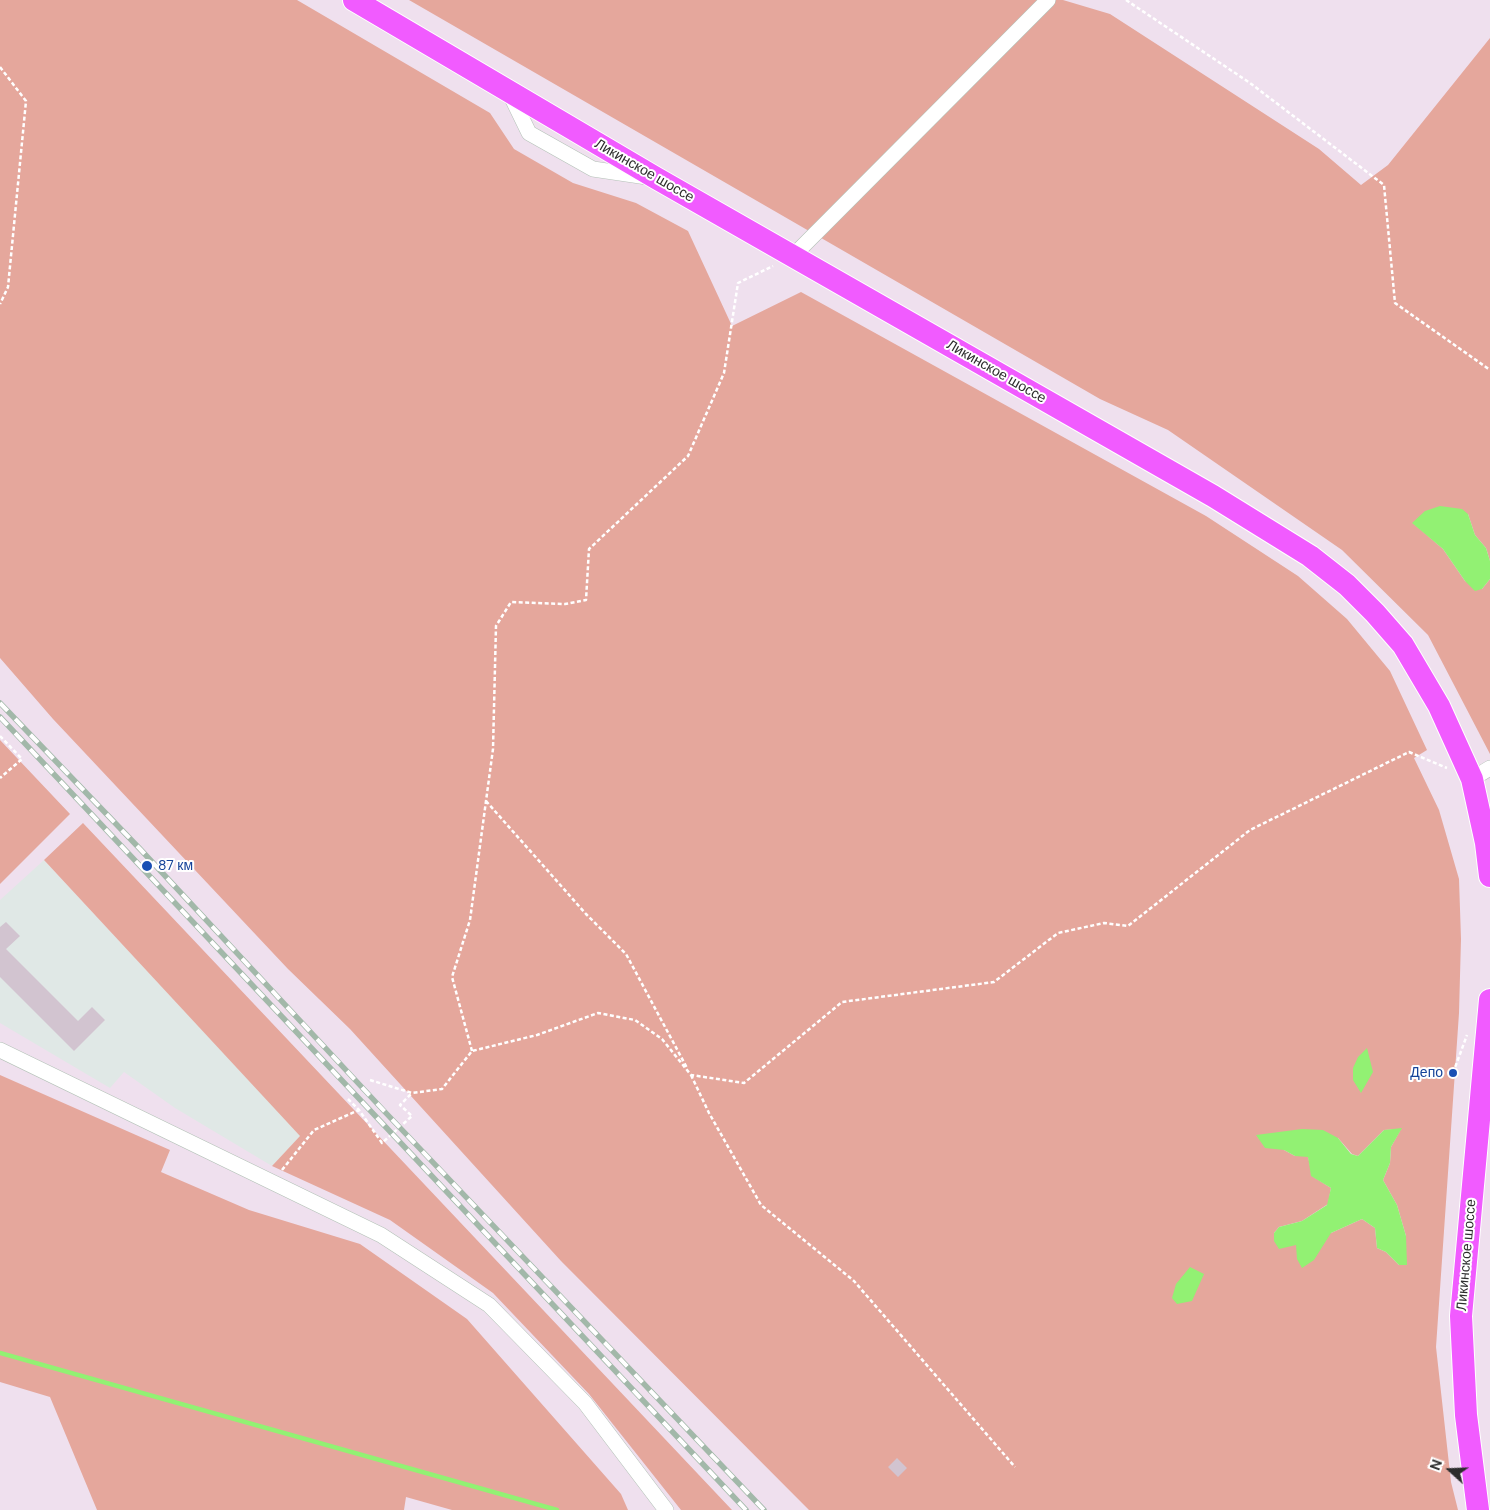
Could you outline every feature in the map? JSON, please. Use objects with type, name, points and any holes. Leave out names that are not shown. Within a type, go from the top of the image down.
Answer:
[{"type":"highway","name":"Ликинское шоссе","points":[[354,0],[510,94],[1213,496],[1310,556],[1347,585],[1403,645],[1481,774],[1490,876]]},
{"type":"highway","name":"Ликинское шоссе","points":[[1478,1510],[1466,1415],[1462,1316],[1490,1000]]},
{"type":"street","points":[[793,256],[1048,0]]},
{"type":"street","points":[[0,1050],[381,1235],[489,1305],[585,1403],[666,1510]]},
{"type":"path","points":[[1126,0],[1250,83],[1384,185],[1395,303],[1490,370]]},
{"type":"path","points":[[0,66],[26,101],[8,287],[0,304]]},
{"type":"path","points":[[472,1051],[452,977],[470,920],[493,749],[496,626],[511,602],[565,604],[586,600],[589,549],[688,456],[724,372],[738,283],[793,256]]},
{"type":"path","points":[[0,736],[22,759],[0,778]]},
{"type":"path","points":[[370,1080],[412,1093],[442,1089],[472,1051],[537,1035],[598,1013],[635,1020],[662,1039],[691,1075],[744,1083],[842,1002],[994,982],[1058,933],[1104,923],[1128,926],[1250,830],[1409,752],[1481,774]]},
{"type":"path","points":[[486,800],[586,914],[626,954],[691,1075],[709,1113],[761,1205],[854,1281],[1015,1467]]},
{"type":"path","points":[[348,1098],[359,1110],[382,1143],[412,1116],[400,1105],[412,1093]]},
{"type":"path","points":[[273,1182],[314,1130],[359,1110]]},
{"type":"shaded area","points":[[0,0],[297,0],[490,113],[514,149],[573,183],[636,203],[688,231],[732,326],[801,292],[1206,516],[1298,576],[1347,619],[1390,671],[1427,750],[1414,758],[1439,810],[1459,879],[1461,939],[1459,1013],[1436,1347],[1451,1482],[1458,1510],[809,1510],[561,1261],[350,1029],[288,969],[53,719],[0,658]],"holes":[[[1401,1129],[1391,1147],[1390,1163],[1383,1180],[1397,1205],[1406,1236],[1405,1259],[1399,1265],[1386,1252],[1377,1248],[1375,1228],[1362,1219],[1331,1233],[1274,1233],[1279,1227],[1302,1221],[1328,1204],[1331,1188],[1312,1176],[1308,1156],[1295,1156],[1284,1150],[1338,1138],[1352,1154],[1358,1156],[1384,1130]]]},
{"type":"shaded area","points":[[409,0],[1063,0],[1110,14],[1319,149],[1361,185],[1388,165],[1490,38],[1490,561],[1486,548],[1475,535],[1468,514],[1413,523],[1443,549],[1465,581],[1482,589],[1490,579],[1490,754],[1428,635],[1342,550],[1168,430],[1100,399]]},
{"type":"shaded area","points":[[1440,506],[1462,509],[1468,514],[1475,535],[1486,548],[1490,561],[1490,579],[1482,589],[1475,591],[1465,581],[1443,549],[1412,523],[1425,511]]},
{"type":"shaded area","points":[[0,740],[70,814],[0,884]]},
{"type":"shaded area","points":[[83,823],[732,1510],[681,1510],[589,1394],[493,1293],[390,1220],[272,1166],[300,1136],[44,860]]},
{"type":"shaded area","points":[[44,860],[301,1136],[272,1166],[175,1108],[124,1072],[110,1088],[0,1023],[0,900]]},
{"type":"shaded area","points":[[1367,1048],[1373,1072],[1361,1093],[1353,1080],[1353,1068],[1358,1057]]},
{"type":"shaded area","points":[[0,1075],[170,1150],[161,1172],[249,1210],[360,1244],[467,1319],[621,1494],[628,1510],[452,1510],[406,1497],[404,1510],[97,1510],[50,1397],[0,1382]]},
{"type":"shaded area","points":[[1402,1128],[1391,1147],[1390,1163],[1383,1180],[1397,1205],[1406,1236],[1407,1265],[1399,1265],[1386,1252],[1377,1248],[1375,1228],[1362,1219],[1331,1233],[1314,1260],[1302,1268],[1297,1259],[1296,1245],[1279,1249],[1274,1241],[1274,1233],[1279,1227],[1302,1221],[1327,1205],[1331,1188],[1311,1176],[1308,1157],[1295,1156],[1284,1150],[1265,1148],[1256,1135],[1302,1129],[1323,1130],[1338,1138],[1351,1154],[1358,1156],[1384,1130]]},
{"type":"shaded area","points":[[1190,1267],[1204,1274],[1192,1301],[1177,1304],[1172,1298],[1176,1284]]},
{"type":"building","points":[[6,922],[20,936],[6,949],[78,1021],[92,1007],[105,1020],[74,1051],[0,977],[0,927]]},
{"type":"building","points":[[897,1458],[907,1468],[898,1477],[888,1467]]},
{"type":"waterway","points":[[0,1353],[557,1510]]},
{"type":"railway","points":[[0,703],[141,850],[385,1112],[764,1510]]},
{"type":"railway","points":[[0,717],[746,1510]]},
{"type":"place","name":"87 км","points":[[147,866]]},
{"type":"place","name":"Депо","points":[[1453,1073]]}]
